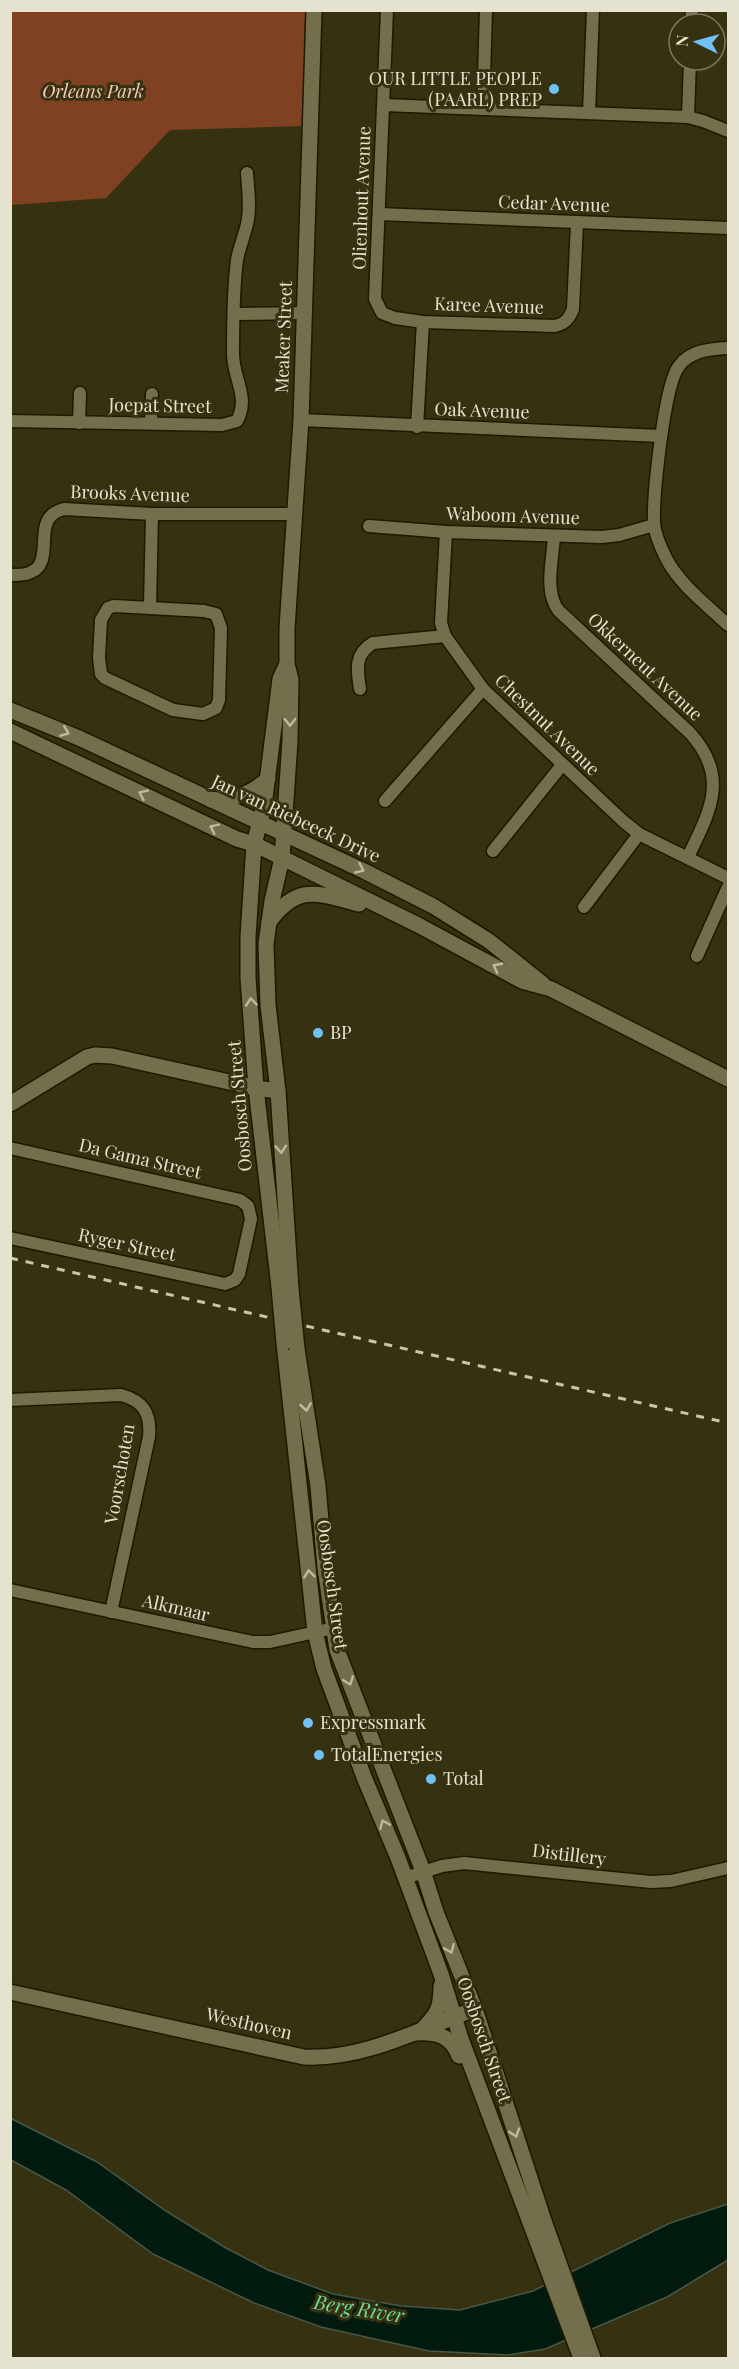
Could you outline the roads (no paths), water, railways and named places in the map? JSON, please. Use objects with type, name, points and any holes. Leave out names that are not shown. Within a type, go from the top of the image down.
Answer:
[{"type":"main road","name":"Meaker Street","points":[[282,858],[291,721],[291,680],[286,664],[287,628],[301,420],[314,10]]},
{"type":"main road","name":"Meaker Street","points":[[254,844],[268,779],[280,679],[286,664]]},
{"type":"main road","name":"Jan van Riebeeck Drive","points":[[10,710],[79,738],[433,906],[489,941],[550,989]]},
{"type":"main road","name":"Jan van Riebeeck Drive","points":[[10,731],[237,839],[254,844],[418,925],[522,981],[550,989],[729,1079]]},
{"type":"main road","points":[[208,800],[236,798],[254,790],[268,779]]},
{"type":"main road","name":"Oosbosch Street","points":[[254,844],[248,937],[248,978],[256,1088],[285,1288]]},
{"type":"main road","name":"Oosbosch Street","points":[[282,858],[269,922],[265,967],[278,1091],[285,1288],[315,1632],[324,1669],[441,1974],[461,2039],[496,2131],[538,2223],[594,2358]]},
{"type":"main road","points":[[269,922],[292,898],[312,894],[364,905],[418,925]]},
{"type":"main road","points":[[10,1104],[80,1061],[95,1055],[112,1056],[278,1091]]},
{"type":"main road","name":"Oosbosch Street","points":[[290,1346],[318,1486],[325,1568],[337,1650],[423,1871],[435,1912],[475,2009],[538,2223],[581,2358]]},
{"type":"main road","points":[[419,2032],[434,2017],[441,2004],[441,1974]]},
{"type":"main road","name":"Westhoven","points":[[10,1992],[304,2057],[341,2056],[419,2032],[475,2009]]},
{"type":"main road","points":[[419,2032],[440,2035],[455,2045],[480,2109],[496,2131]]},
{"type":"street","name":"Olienhout Avenue","points":[[382,313],[375,299],[387,10]]},
{"type":"street","points":[[483,108],[486,10]]},
{"type":"street","points":[[589,113],[593,10]]},
{"type":"street","points":[[688,117],[690,72]]},
{"type":"street","points":[[384,105],[688,117],[703,120],[729,131]]},
{"type":"street","name":"Joepat Street","points":[[10,421],[222,425],[237,421],[241,414],[242,389],[233,356],[236,263],[249,209],[247,173]]},
{"type":"street","name":"Cedar Avenue","points":[[379,214],[729,228]]},
{"type":"street","name":"Karee Avenue","points":[[382,313],[388,317],[423,321],[554,326],[563,324],[573,309],[577,223]]},
{"type":"street","points":[[234,314],[305,314]]},
{"type":"street","points":[[417,427],[423,321]]},
{"type":"street","points":[[729,348],[706,350],[689,355],[678,366],[671,381],[661,436],[654,525],[667,560],[684,583],[729,625]]},
{"type":"street","points":[[79,423],[80,393]]},
{"type":"street","points":[[151,423],[152,394]]},
{"type":"street","name":"Oak Avenue","points":[[301,420],[417,427],[661,436]]},
{"type":"street","name":"Brooks Avenue","points":[[10,575],[32,574],[38,569],[43,559],[45,524],[49,516],[64,509],[152,514],[296,514]]},
{"type":"street","points":[[150,607],[152,514]]},
{"type":"street","name":"Waboom Avenue","points":[[369,526],[446,532],[610,537],[654,525]]},
{"type":"street","name":"Chestnut Avenue","points":[[446,532],[441,622],[445,636],[483,689],[562,765],[639,834],[729,878]]},
{"type":"street","name":"Okkerneut Avenue","points":[[554,536],[550,592],[552,602],[690,733],[702,747],[710,763],[714,779],[709,812],[688,857]]},
{"type":"street","points":[[114,606],[150,607],[211,612],[220,620],[219,700],[211,712],[203,714],[172,710],[101,674],[99,658],[103,613],[114,606]]},
{"type":"street","points":[[360,689],[358,662],[360,654],[366,647],[373,643],[445,636]]},
{"type":"street","points":[[385,801],[483,689]]},
{"type":"street","points":[[493,851],[562,765]]},
{"type":"street","points":[[584,907],[639,834]]},
{"type":"street","points":[[697,956],[729,887]]},
{"type":"street","name":"Da Gama Street","points":[[10,1148],[240,1200],[248,1206],[251,1219],[239,1274],[235,1280]]},
{"type":"street","name":"Ryger Street","points":[[10,1238],[225,1284],[235,1280]]},
{"type":"street","name":"Voorschoten","points":[[10,1400],[121,1395],[133,1398],[148,1414],[149,1437],[111,1612]]},
{"type":"street","name":"Alkmaar","points":[[10,1590],[253,1642],[270,1642],[334,1628]]},
{"type":"street","name":"Distillery","points":[[405,1878],[442,1866],[477,1863],[651,1882],[671,1881],[729,1868]]},
{"type":"water","name":"Berg River","points":[[10,2118],[97,2162],[166,2211],[226,2248],[268,2270],[333,2294],[401,2306],[460,2310],[533,2291],[670,2223],[728,2204],[728,2260],[667,2297],[545,2349],[508,2355],[429,2351],[321,2327],[254,2303],[153,2254],[66,2190],[11,2160]]},
{"type":"railway","points":[[10,1258],[728,1423]]},
{"type":"place","name":"OUR LITTLE PEOPLE (PAARL) PREP","points":[[554,89]]},
{"type":"place","name":"BP","points":[[318,1033]]},
{"type":"place","name":"Expressmark","points":[[308,1723]]},
{"type":"place","name":"TotalEnergies","points":[[319,1755]]},
{"type":"place","name":"Total","points":[[431,1779]]},
{"type":"park label","name":"Orleans Park","points":[[93,92]]}]
